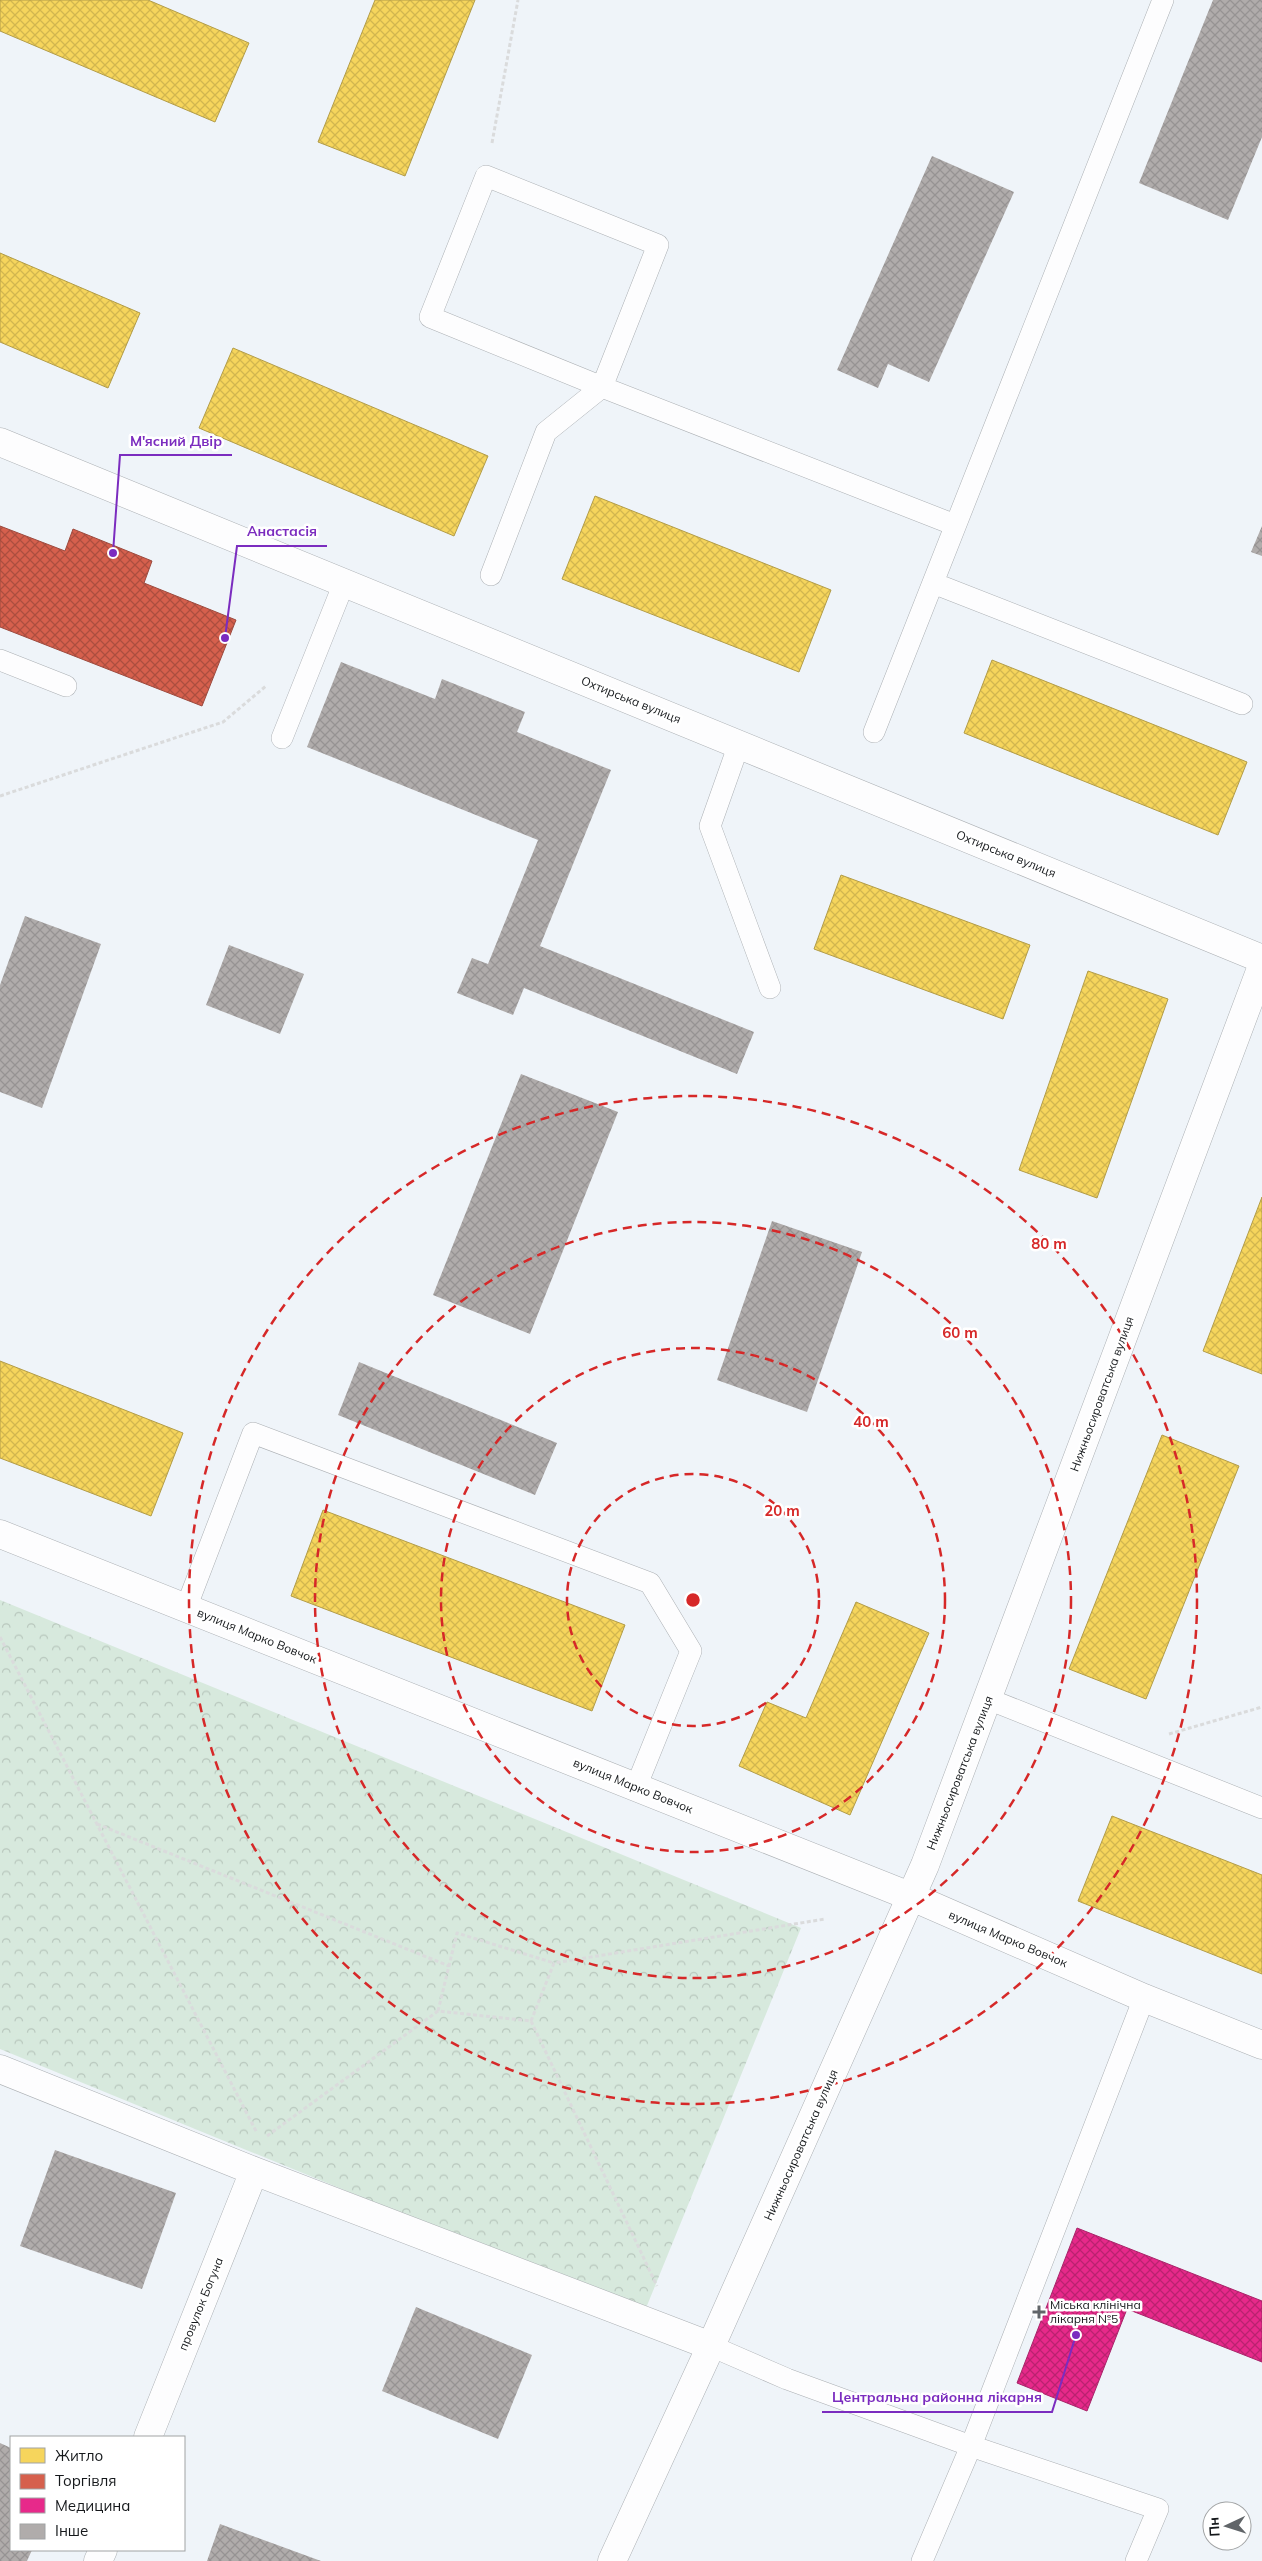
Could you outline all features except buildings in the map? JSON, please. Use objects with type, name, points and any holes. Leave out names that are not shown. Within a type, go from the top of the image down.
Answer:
[{"type":"street","name":"Охтирська вулиця","points":[[0,442],[1262,959]]},
{"type":"street","name":"Нижньосироватська вулиця","points":[[612,2561],[711,2346],[912,1897],[1262,966]]},
{"type":"street","name":"вулиця Марко Вовчок","points":[[0,1534],[912,1897],[1144,1998],[1262,2045]]},
{"type":"street","points":[[0,2069],[254,2171],[711,2346]]},
{"type":"street","name":"провулок Богуна","points":[[148,2436],[254,2171]]},
{"type":"lane","points":[[874,732],[1163,0]]},
{"type":"lane","points":[[491,575],[546,432],[602,387],[658,245],[486,176],[430,317],[602,387],[955,525]]},
{"type":"lane","points":[[282,738],[344,583]]},
{"type":"lane","points":[[933,583],[1242,704]]},
{"type":"lane","points":[[0,660],[66,686]]},
{"type":"lane","points":[[739,744],[710,826],[770,988]]},
{"type":"lane","points":[[186,1608],[253,1433],[650,1583],[692,1651],[636,1787]]},
{"type":"lane","points":[[988,1699],[1262,1808]]},
{"type":"lane","points":[[922,2561],[971,2446],[1105,2104],[1144,1998]]},
{"type":"lane","points":[[711,2346],[787,2379],[971,2446],[1158,2509],[1136,2561]]},
{"type":"path","points":[[486,176],[518,0]]},
{"type":"path","points":[[0,796],[223,722],[268,685]]},
{"type":"path","points":[[0,1637],[261,2141],[438,2011],[457,1933],[554,1964],[825,1919]]},
{"type":"path","points":[[1116,1749],[1262,1707]]},
{"type":"path","points":[[97,1824],[449,1966]]},
{"type":"path","points":[[554,1964],[531,2022],[661,2294]]},
{"type":"path","points":[[438,2011],[531,2022]]},
{"type":"green space","points":[[0,1600],[801,1928],[644,2313],[0,2049]]},
{"type":"place","name":"М'ясний Двір","points":[[113,553]]},
{"type":"place","name":"Анастасія","points":[[225,638]]},
{"type":"place","name":"Міська клінічна лікарня №5","points":[[1039,2312]]},
{"type":"place","name":"Центральна районна лікарня","points":[[1076,2335]]}]
